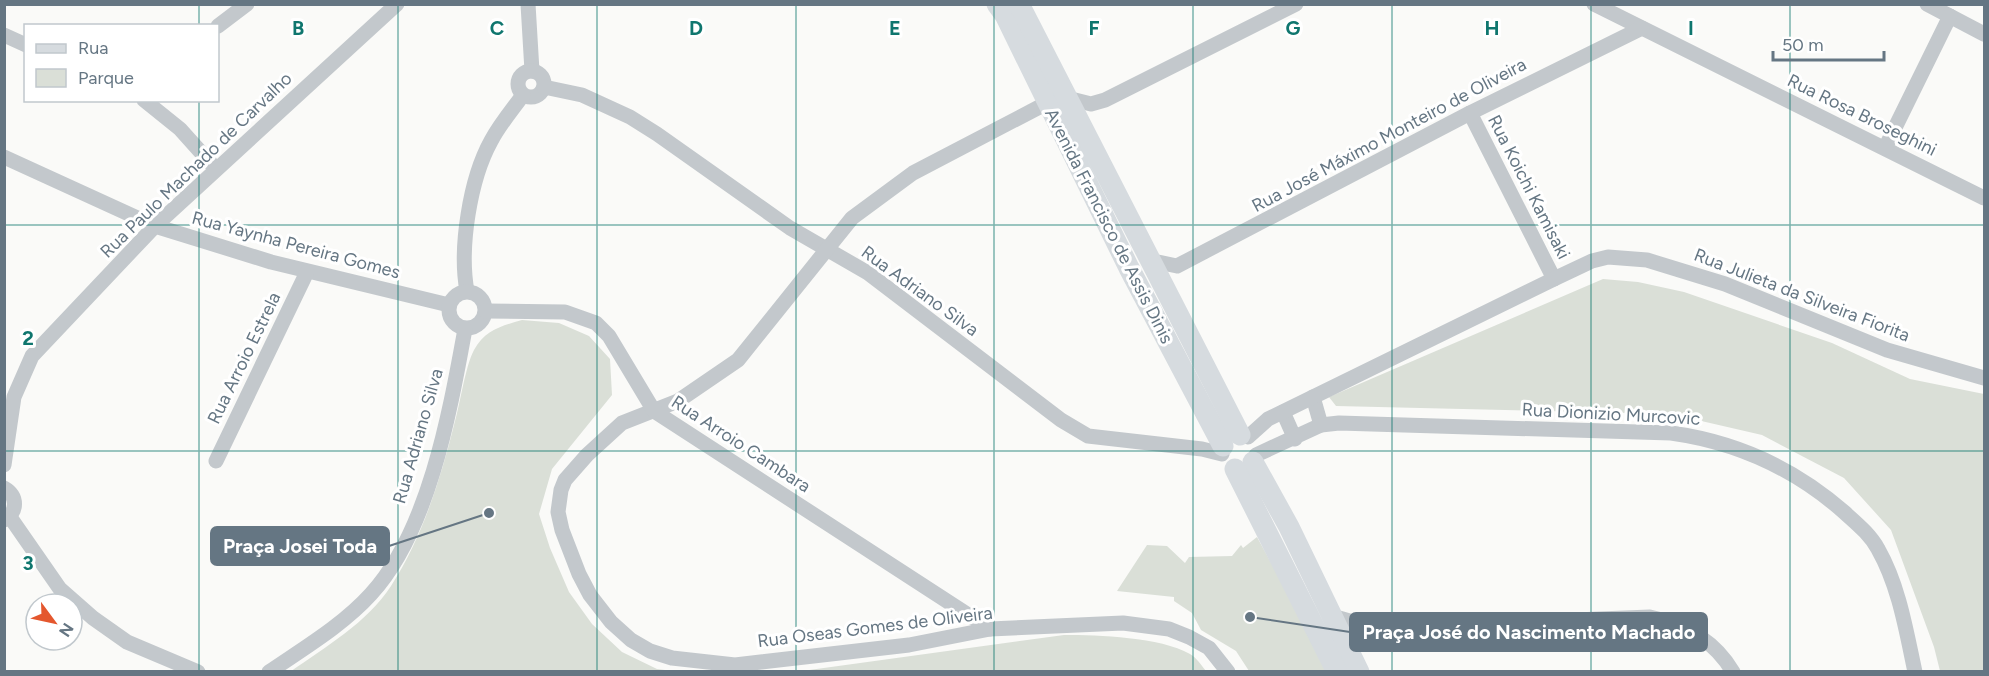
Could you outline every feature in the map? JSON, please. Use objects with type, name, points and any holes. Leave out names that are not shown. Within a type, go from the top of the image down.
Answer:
[{"type":"main road","name":"Avenida Francisco de Assis Dinis","points":[[997,4],[1153,261],[1337,672]]},
{"type":"main road","name":"Avenida Francisco de Assis Dinis","points":[[1019,4],[1057,100],[1129,268],[1289,527],[1359,672]]},
{"type":"street","points":[[219,25],[247,4]]},
{"type":"street","name":"Rua Paulo Machado de Carvalho","points":[[4,465],[14,397],[32,356],[155,226],[215,168],[397,4]]},
{"type":"street","points":[[528,4],[532,71]]},
{"type":"street","points":[[1057,100],[1091,104],[1105,100],[1296,4]]},
{"type":"street","name":"Rua Rosa Broseghini","points":[[1594,4],[1984,198]]},
{"type":"street","points":[[1927,4],[1984,34]]},
{"type":"street","points":[[1885,148],[1950,16]]},
{"type":"street","name":"Rua José Máximo Monteiro de Oliveira","points":[[1153,261],[1177,266],[1470,113],[1642,28]]},
{"type":"street","points":[[4,35],[24,44]]},
{"type":"street","points":[[532,71],[539,73],[544,79],[544,87],[540,94],[532,97],[524,95],[519,88],[519,80],[524,73],[532,71]]},
{"type":"street","name":"Rua Adriano Silva","points":[[544,87],[582,95],[630,117],[790,228],[868,273],[1061,420],[1088,436],[1240,451]]},
{"type":"street","points":[[467,291],[463,269],[464,244],[480,165],[504,120],[524,95]]},
{"type":"street","name":"Rua Oseas Gomes de Oliveira","points":[[1057,100],[895,183],[852,218],[738,360],[678,401],[622,423],[612,430],[565,480],[558,500],[562,530],[590,595],[611,622],[631,640],[650,651],[672,658],[735,664],[909,645],[990,629],[1013,630],[1103,623],[1169,629],[1209,648],[1228,672]]},
{"type":"street","points":[[146,102],[180,129],[215,168]]},
{"type":"street","name":"Rua Koichi Kamisaki","points":[[1470,113],[1554,279]]},
{"type":"street","name":"Rua Yaynha Pereira Gomes","points":[[4,157],[155,226],[307,272],[449,305]]},
{"type":"street","name":"Rua Julieta da Silveira Fiorita","points":[[1240,451],[1268,419],[1554,279],[1592,261],[1608,257],[1647,260],[1725,284],[1887,350],[1984,378]]},
{"type":"street","name":"Rua Arroio Estrela","points":[[216,461],[307,272]]},
{"type":"street","points":[[467,291],[477,294],[484,301],[486,311],[483,321],[475,327],[465,329],[455,324],[449,316],[449,305],[456,295],[467,291]]},
{"type":"street","name":"Rua Arroio Cambara","points":[[486,311],[565,312],[596,323],[609,336],[654,411],[990,629]]},
{"type":"street","name":"Rua Adriano Silva","points":[[269,672],[354,611],[386,576],[399,554],[430,477],[453,398],[465,329]]},
{"type":"street","points":[[1313,397],[1321,425]]},
{"type":"street","points":[[1283,412],[1295,439]]},
{"type":"street","name":"Rua Dionizio Murcovic","points":[[1240,451],[1295,439],[1321,425],[1368,423],[1671,433],[1717,441],[1768,461],[1828,498],[1859,525],[1877,547],[1888,569],[1903,615],[1915,672]]},
{"type":"street","points":[[4,488],[11,493],[15,503],[7,518],[60,589],[93,618],[127,642],[198,672]]},
{"type":"street","points":[[1332,616],[1374,628],[1650,617],[1666,620],[1702,638],[1717,650],[1733,672]]},
{"type":"green space","points":[[1603,279],[1638,282],[1684,292],[1832,343],[1910,379],[1984,394],[1984,671],[1940,671],[1934,647],[1891,530],[1844,478],[1762,435],[1671,414],[1336,406],[1329,397]]},
{"type":"green space","points":[[522,320],[559,323],[589,336],[610,359],[612,395],[552,469],[539,514],[550,548],[569,592],[592,624],[622,652],[657,669],[673,671],[290,672],[358,623],[391,586],[412,548],[429,509],[443,467],[474,350],[488,333]]},
{"type":"green space","points":[[1257,537],[1330,671],[1249,671],[1236,651],[1201,630],[1192,613],[1174,601],[1174,597],[1117,591],[1147,545],[1167,546],[1185,563],[1189,557],[1232,556],[1241,545],[1243,548]]},
{"type":"green space","points":[[1064,635],[1111,637],[1163,644],[1192,655],[1206,671],[802,671]]},
{"type":"place","name":"Praça Josei Toda","points":[[489,513]]},
{"type":"place","name":"Praça José do Nascimento Machado","points":[[1250,617]]}]
